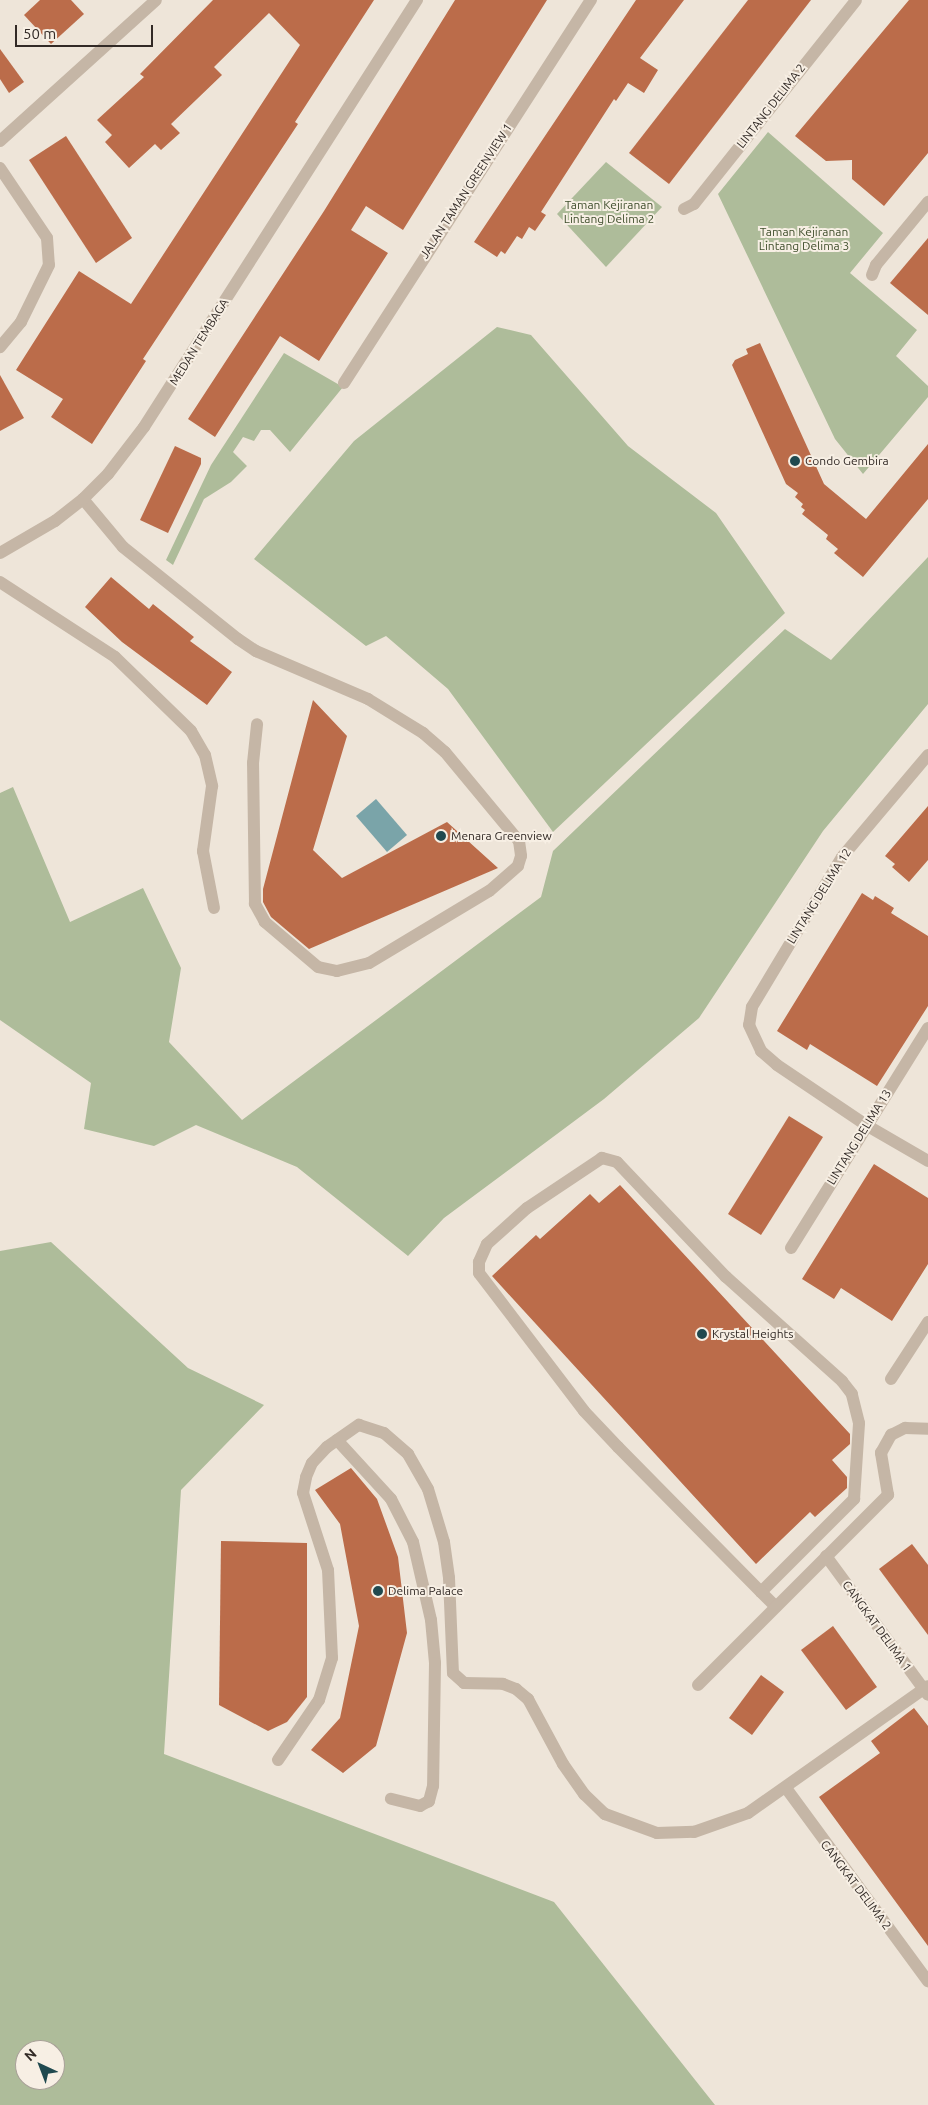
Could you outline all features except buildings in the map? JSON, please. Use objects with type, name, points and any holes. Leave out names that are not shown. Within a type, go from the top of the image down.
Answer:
[{"type":"street","name":"MEDAN TEMBAGA","points":[[0,553],[55,521],[82,499],[108,474],[152,416],[418,0]]},
{"type":"street","name":"JALAN TAMAN GREENVIEW 1","points":[[344,383],[591,0]]},
{"type":"street","name":"LINTANG DELIMA 2","points":[[684,209],[694,204],[856,0]]},
{"type":"street","points":[[0,141],[150,2]]},
{"type":"street","points":[[0,168],[47,238],[49,265],[21,322],[0,347]]},
{"type":"street","points":[[872,274],[876,265],[928,202]]},
{"type":"street","points":[[82,499],[123,547],[238,639],[256,651],[368,699],[423,733],[445,752],[519,841],[521,856],[518,866],[489,891],[369,963],[337,971],[318,967],[265,922],[255,904],[253,763],[257,724]]},
{"type":"street","points":[[0,582],[115,657],[191,731],[205,755],[212,786],[203,851],[214,908]]},
{"type":"street","name":"LINTANG DELIMA 12","points":[[866,1125],[777,1065],[761,1051],[749,1025],[752,1007],[842,857],[928,755]]},
{"type":"street","name":"LINTANG DELIMA 13","points":[[791,1248],[928,1028]]},
{"type":"street","points":[[866,1125],[928,1161]]},
{"type":"street","points":[[761,1592],[854,1498],[857,1487],[857,1409],[842,1381],[726,1277],[617,1162],[602,1158],[594,1161],[528,1208],[487,1244],[479,1262],[480,1273],[584,1411],[761,1592],[776,1607]]},
{"type":"street","points":[[891,1379],[928,1322]]},
{"type":"street","points":[[278,1760],[319,1700],[332,1658],[328,1570],[303,1493],[312,1463],[337,1440],[360,1426],[374,1427],[408,1454],[420,1472],[444,1542],[449,1578],[451,1667],[458,1680],[464,1683],[502,1684],[528,1699],[563,1764],[584,1794],[605,1814],[634,1827],[657,1832],[694,1832],[748,1813],[927,1690]]},
{"type":"street","points":[[698,1685],[888,1495],[880,1453],[884,1443],[891,1435],[905,1428],[928,1429]]},
{"type":"street","points":[[337,1440],[391,1499],[413,1542],[431,1620],[435,1663],[433,1786],[429,1801],[420,1806],[391,1799]]},
{"type":"street","name":"CANGKAT DELIMA 1","points":[[826,1556],[927,1690]]},
{"type":"street","name":"CANGKAT DELIMA 2","points":[[786,1788],[928,1981]]},
{"type":"green space","name":"Taman Kejiranan Lintang Delima 3","points":[[768,132],[883,233],[850,273],[917,330],[896,356],[928,386],[928,397],[863,474],[835,439],[718,194]]},
{"type":"green space","name":"Taman Kejiranan Lintang Delima 2","points":[[606,162],[662,207],[606,267],[557,214]]},
{"type":"green space","points":[[497,327],[531,335],[628,446],[716,513],[785,613],[553,832],[448,689],[386,636],[366,646],[254,559],[354,441]]},
{"type":"green space","points":[[284,353],[343,387],[290,452],[270,430],[261,430],[254,441],[243,437],[233,452],[247,466],[231,482],[204,499],[173,565],[166,560],[211,465]]},
{"type":"green space","points":[[928,557],[928,704],[823,831],[699,1018],[604,1099],[444,1218],[408,1256],[297,1167],[196,1125],[154,1146],[84,1129],[91,1083],[0,1020],[0,793],[13,787],[70,922],[143,888],[181,968],[169,1042],[242,1120],[541,897],[553,851],[785,629],[831,660]]},
{"type":"green space","points":[[51,1242],[188,1368],[264,1405],[181,1490],[164,1754],[554,1902],[715,2105],[0,2105],[0,1251]]},
{"type":"water","points":[[376,799],[407,835],[387,852],[356,816]]},
{"type":"place","name":"Condo Gembira","points":[[795,461]]},
{"type":"place","name":"Menara Greenview","points":[[441,836]]},
{"type":"place","name":"Krystal Heights","points":[[702,1334]]},
{"type":"place","name":"Delima Palace","points":[[378,1591]]}]
